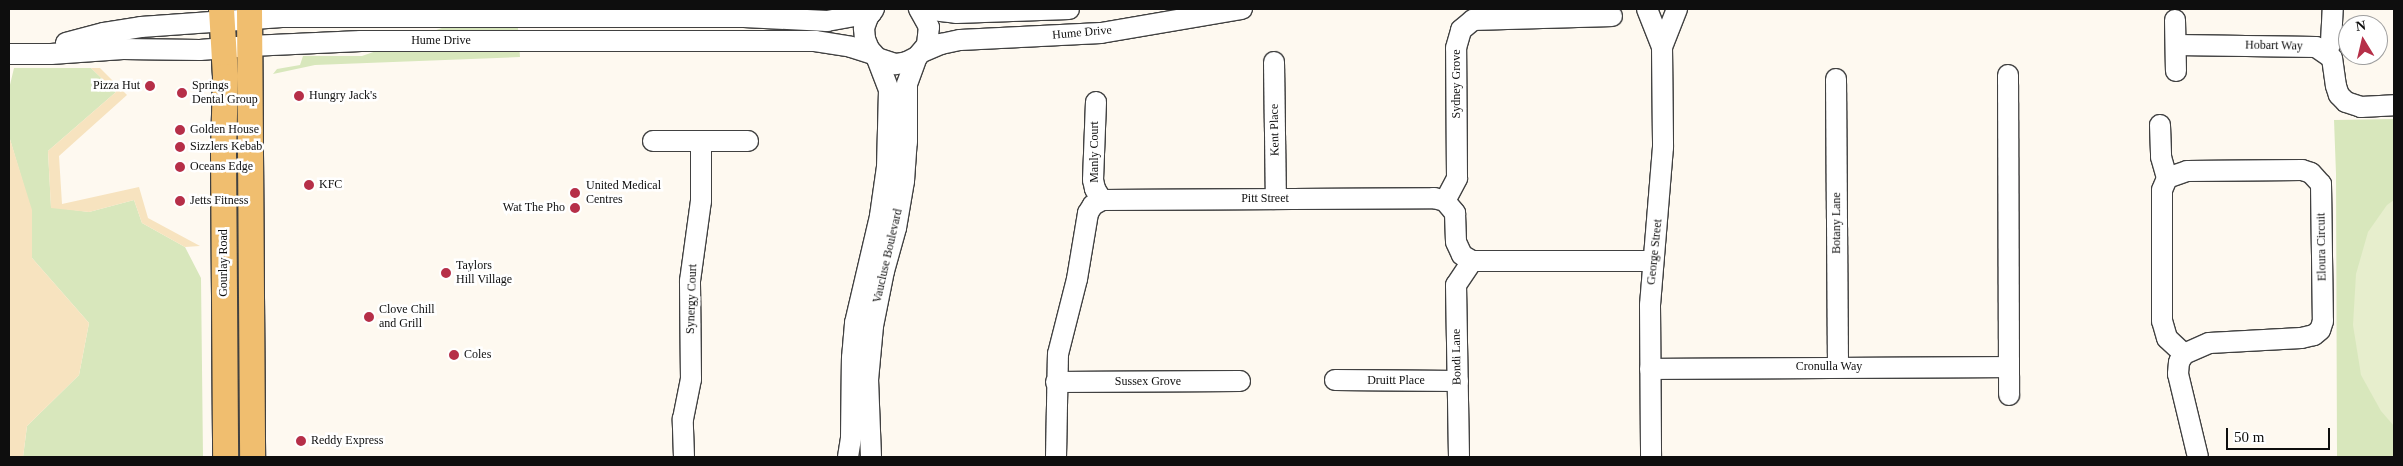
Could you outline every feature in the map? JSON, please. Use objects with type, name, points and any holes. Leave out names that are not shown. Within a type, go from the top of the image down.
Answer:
[{"type":"main road","points":[[249,13],[252,457]]},
{"type":"main road","name":"Gourlay Road","points":[[221,15],[224,48],[225,457]]},
{"type":"street","name":"Vaucluse Boulevard","points":[[871,457],[868,414],[870,346],[876,303],[896,228],[904,181],[908,142],[907,84],[928,38],[929,27],[919,9]]},
{"type":"street","name":"Hume Drive","points":[[924,9],[956,13],[1069,9]]},
{"type":"street","name":"Hume Drive","points":[[9,54],[123,49],[200,50],[361,41],[815,41],[851,47],[896,64],[907,62],[941,44],[960,40],[1101,33],[1242,9]]},
{"type":"street","name":"George Street","points":[[1647,9],[1662,47],[1662,147],[1659,206],[1652,261],[1651,457]]},
{"type":"street","name":"George Street","points":[[1662,47],[1677,9]]},
{"type":"street","points":[[2333,9],[2331,42],[2327,52],[2332,58],[2339,95],[2346,102],[2361,107],[2394,106]]},
{"type":"street","name":"Vaucluse Boulevard","points":[[848,457],[851,437],[852,358],[855,324],[880,216],[887,167],[889,90],[875,56],[865,39],[864,28],[872,11]]},
{"type":"street","name":"Hume Drive","points":[[9,44],[59,44],[104,33],[221,15],[249,13],[744,17],[827,21],[872,11]]},
{"type":"street","name":"Sydney Grove","points":[[1445,202],[1457,178],[1456,48],[1461,30],[1472,20],[1612,16]]},
{"type":"street","points":[[2175,20],[2176,71]]},
{"type":"street","name":"Hobart Way","points":[[2176,45],[2302,46],[2316,47],[2327,52]]},
{"type":"street","name":"Kent Place","points":[[1274,62],[1276,199]]},
{"type":"street","points":[[2008,74],[2009,395]]},
{"type":"street","name":"Botany Lane","points":[[1836,79],[1838,366]]},
{"type":"street","name":"Manly Court","points":[[1096,102],[1093,180],[1095,189],[1102,200]]},
{"type":"street","points":[[2160,125],[2161,157],[2167,178],[2162,190],[2162,321],[2167,338],[2184,354],[2179,362],[2178,374],[2198,457]]},
{"type":"street","points":[[653,141],[748,141]]},
{"type":"street","name":"Synergy Court","points":[[684,457],[683,420],[691,379],[690,281],[701,201],[701,141]]},
{"type":"street","name":"Eloura Circuit","points":[[2167,178],[2187,171],[2302,170],[2311,173],[2321,184],[2323,321],[2320,330],[2314,335],[2301,338],[2209,343],[2184,354]]},
{"type":"street","name":"Pitt Street","points":[[1102,200],[1434,198],[1445,202]]},
{"type":"street","points":[[1056,457],[1058,354],[1076,279],[1088,213],[1092,205],[1102,200]]},
{"type":"street","points":[[1445,202],[1455,213],[1456,242],[1462,255],[1472,261],[1652,261]]},
{"type":"street","name":"Bondi Lane","points":[[1459,457],[1456,286],[1472,261]]},
{"type":"street","name":"Cronulla Way","points":[[1650,369],[1838,366],[2009,367]]},
{"type":"street","name":"Druitt Place","points":[[1334,380],[1458,381]]},
{"type":"street","name":"Sussex Grove","points":[[1056,382],[1240,381]]},
{"type":"green space","points":[[442,28],[518,28],[520,57],[315,65],[273,74],[277,69],[300,65],[303,56],[362,56]]},
{"type":"green space","points":[[14,68],[91,68],[116,92],[48,151],[51,207],[89,212],[134,200],[142,223],[185,247],[201,278],[203,457],[23,457],[27,426],[79,375],[89,323],[32,258],[31,210],[9,136],[9,89]]},
{"type":"green space","points":[[2394,119],[2394,457],[2337,457],[2336,174],[2334,120]]},
{"type":"green space","points":[[2394,200],[2394,426],[2381,411],[2361,375],[2353,325],[2356,274],[2368,232],[2387,205]]},
{"type":"sand","points":[[91,68],[100,68],[127,95],[59,156],[62,204],[139,187],[148,218],[200,246],[185,247],[142,223],[134,200],[89,212],[51,208],[48,151],[116,92]]},
{"type":"sand","points":[[9,136],[32,210],[32,258],[89,323],[79,375],[27,426],[23,457],[9,457]]},
{"type":"place","name":"Pizza Hut","points":[[150,86]]},
{"type":"place","name":"Springs Dental Group","points":[[182,93]]},
{"type":"place","name":"Hungry Jack's","points":[[299,96]]},
{"type":"place","name":"Golden House","points":[[180,130]]},
{"type":"place","name":"Sizzlers Kebab","points":[[180,147]]},
{"type":"place","name":"Oceans Edge","points":[[180,167]]},
{"type":"place","name":"KFC","points":[[309,185]]},
{"type":"place","name":"United Medical Centres","points":[[575,193]]},
{"type":"place","name":"Jetts Fitness","points":[[180,201]]},
{"type":"place","name":"Wat The Pho","points":[[575,208]]},
{"type":"place","name":"Taylors Hill Village","points":[[446,273]]},
{"type":"place","name":"Clove Chill and Grill","points":[[369,317]]},
{"type":"place","name":"Coles","points":[[454,355]]},
{"type":"place","name":"Reddy Express","points":[[301,441]]}]
